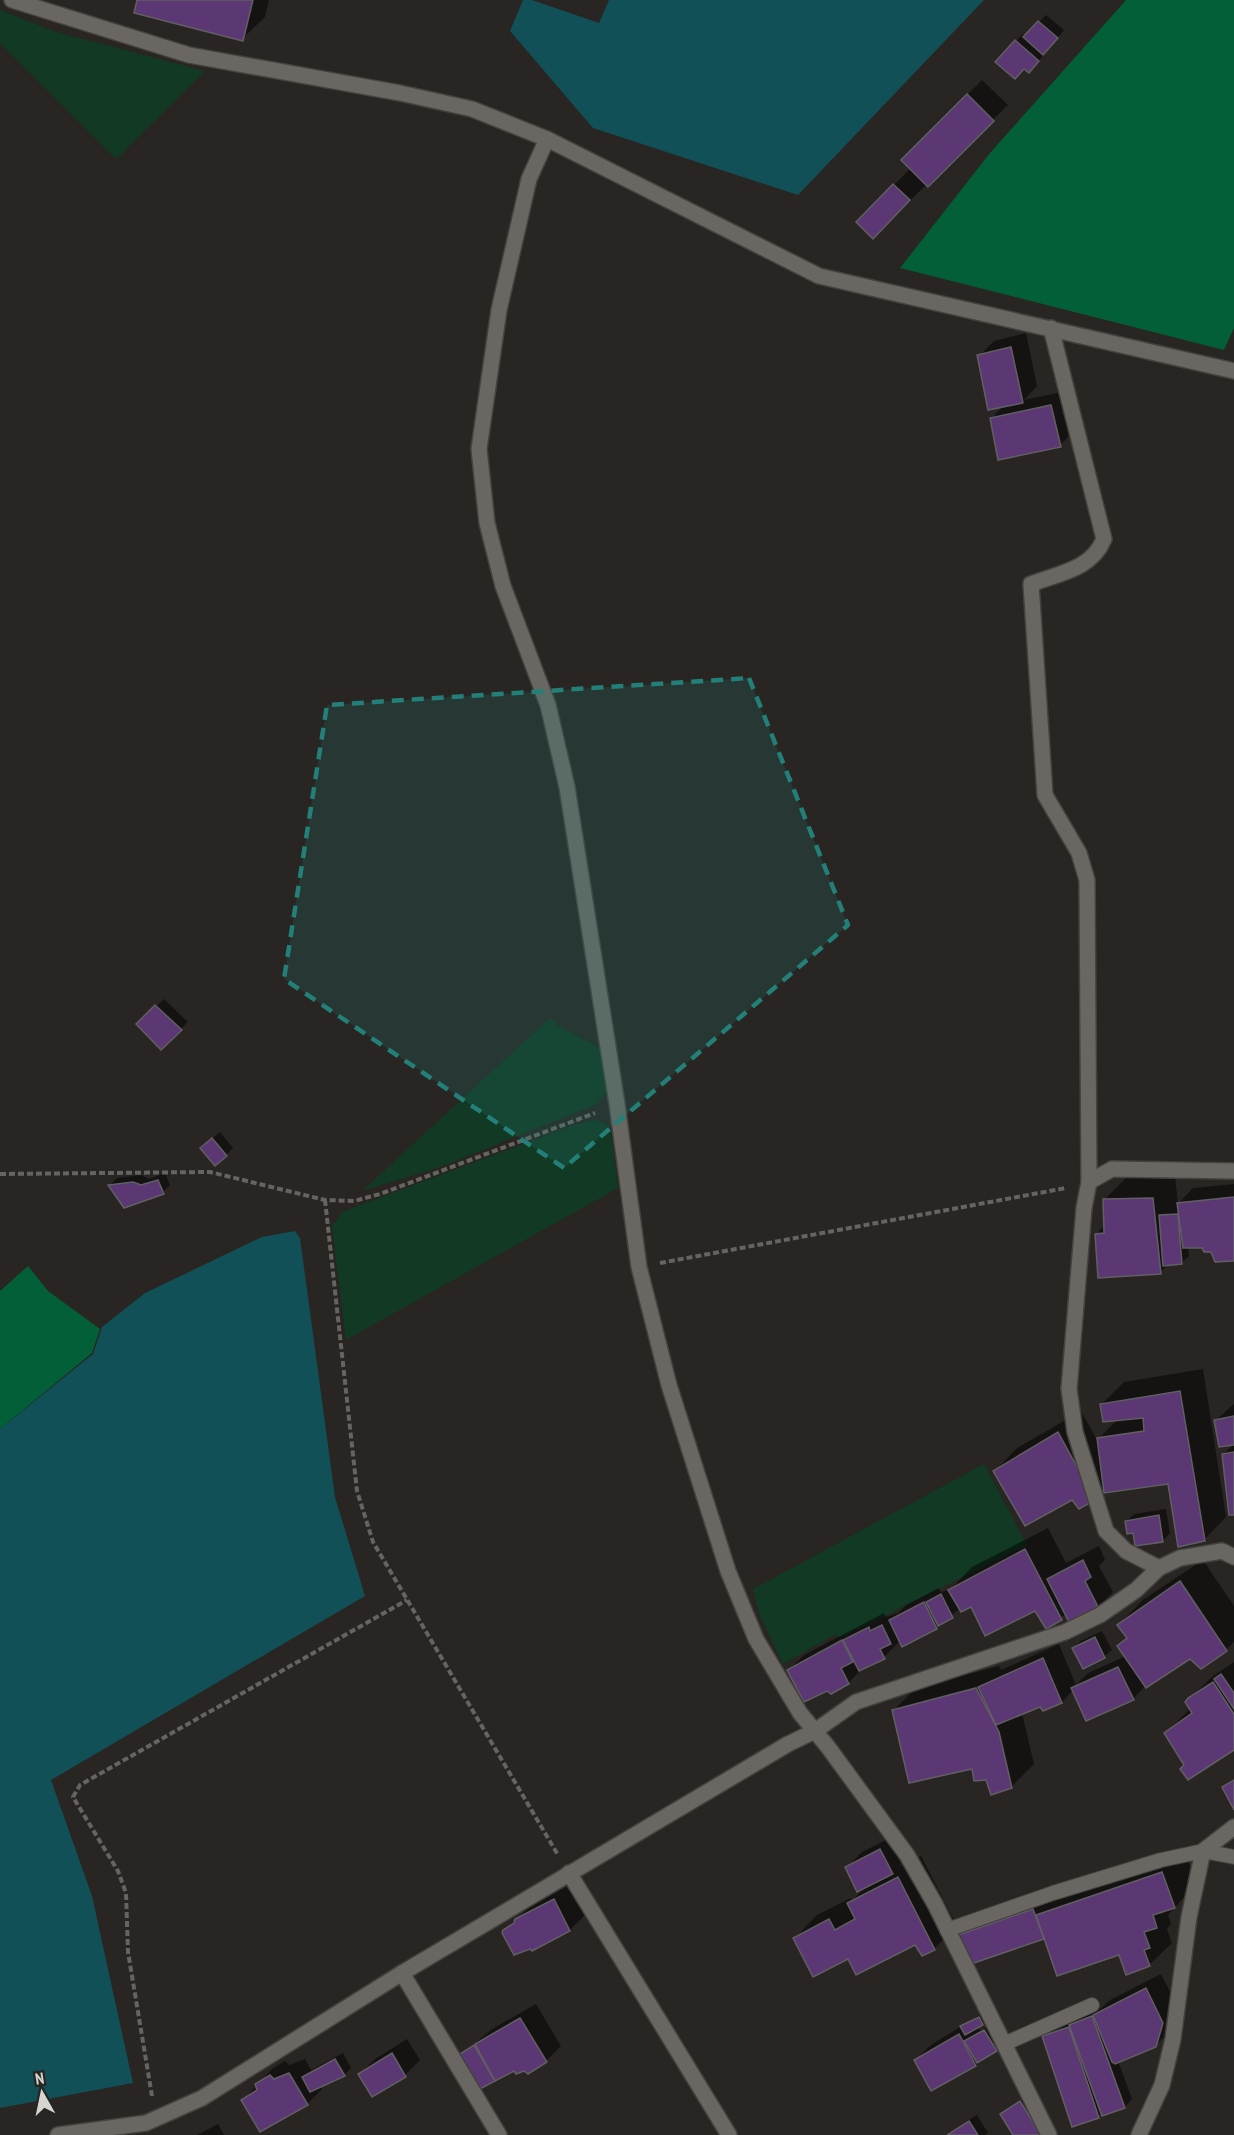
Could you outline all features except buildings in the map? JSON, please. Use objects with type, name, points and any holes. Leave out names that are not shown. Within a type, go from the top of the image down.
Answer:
[{"type":"street","points":[[12,0],[189,55],[400,93],[472,109],[547,139],[819,276],[1234,371]]},
{"type":"street","points":[[547,139],[529,179],[498,310],[479,449],[487,523],[503,586],[548,705],[567,787],[617,1104],[639,1267],[669,1385],[728,1570],[756,1639],[800,1713],[907,1855],[1049,2135]]},
{"type":"street","points":[[1051,328],[1104,539],[1098,553],[1084,564],[1031,584],[1045,795],[1078,853],[1087,880],[1089,1182],[1084,1208],[1070,1389],[1075,1432],[1106,1531],[1125,1551],[1159,1568]]},
{"type":"street","points":[[1089,1182],[1112,1169],[1234,1171]]},
{"type":"street","points":[[58,2135],[146,2123],[202,2098],[402,1972],[815,1731],[856,1702],[1065,1632],[1100,1615],[1136,1590],[1159,1568],[1180,1558],[1222,1551],[1234,1557]]},
{"type":"street","points":[[1139,2135],[1162,2085],[1173,2039],[1190,1917],[1203,1851],[1234,1827]]},
{"type":"street","points":[[569,1873],[729,2135]]},
{"type":"street","points":[[402,1972],[499,2135]]},
{"type":"lane","points":[[947,1930],[1053,1893],[1150,1863],[1203,1851],[1234,1857]]},
{"type":"lane","points":[[1004,2044],[1092,2005]]},
{"type":"path","points":[[0,1174],[210,1172],[325,1200],[354,1201],[380,1194],[617,1104]]},
{"type":"path","points":[[639,1267],[1089,1182]]},
{"type":"path","points":[[325,1200],[357,1491],[373,1542],[569,1873]]},
{"type":"path","points":[[146,2123],[153,2100],[128,1952],[126,1893],[118,1871],[73,1797],[80,1785],[407,1600]]},
{"type":"highlighted area","points":[[749,678],[848,925],[564,1168],[284,979],[327,705]]},
{"type":"green space","points":[[1126,0],[1234,0],[1234,328],[1224,350],[900,268],[990,153]]},
{"type":"green space","points":[[0,10],[56,32],[205,71],[116,159],[0,43]]},
{"type":"green space","points":[[550,1018],[560,1027],[602,1049],[607,1092],[597,1104],[443,1166],[362,1191]]},
{"type":"green space","points":[[594,1120],[605,1123],[611,1132],[618,1188],[346,1340],[332,1227],[342,1212],[571,1126]]},
{"type":"green space","points":[[28,1266],[48,1291],[100,1329],[92,1353],[0,1429],[0,1291]]},
{"type":"green space","points":[[984,1464],[1027,1545],[840,1638],[836,1634],[783,1664],[760,1616],[753,1589]]},
{"type":"water","points":[[523,0],[532,0],[599,23],[609,0],[984,0],[798,195],[593,128],[510,31]]},
{"type":"water","points":[[295,1231],[300,1238],[335,1497],[365,1596],[51,1780],[92,1896],[133,2083],[0,2108],[0,1429],[93,1354],[102,1327],[145,1293],[262,1237]]}]
